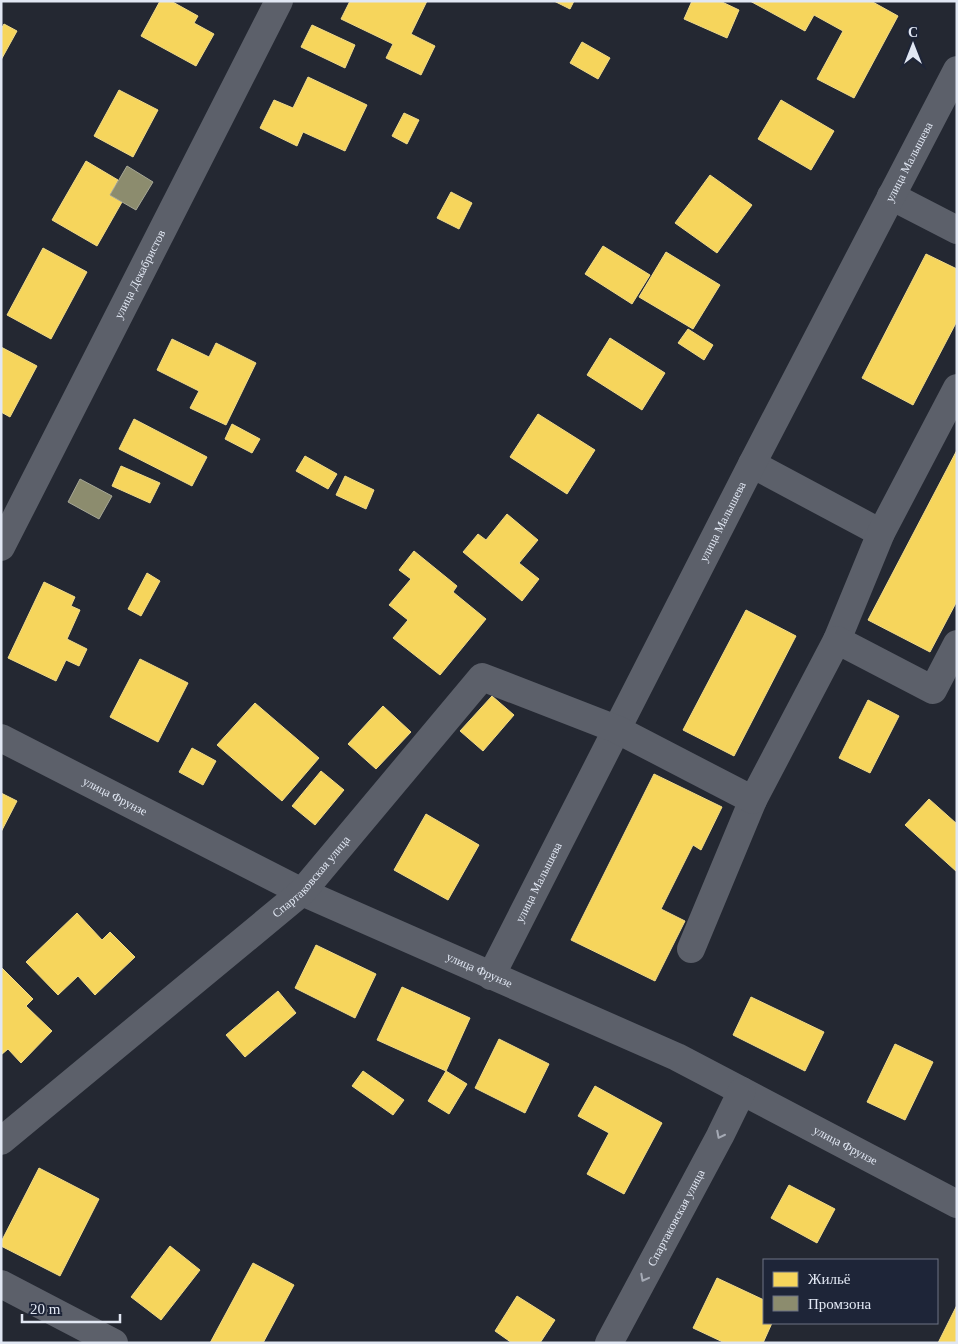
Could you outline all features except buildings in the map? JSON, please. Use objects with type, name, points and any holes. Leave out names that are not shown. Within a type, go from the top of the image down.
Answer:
[{"type":"street","name":"улица Декабристов","points":[[1,547],[279,1]]},
{"type":"street","name":"улица Малышева","points":[[491,976],[752,464],[957,70]]},
{"type":"street","points":[[891,196],[957,230]]},
{"type":"street","points":[[692,949],[754,800],[837,640],[881,533],[957,388]]},
{"type":"street","points":[[752,464],[881,533]]},
{"type":"street","points":[[837,640],[933,690],[957,644]]},
{"type":"street","name":"Спартаковская улица","points":[[1,1141],[302,892],[482,677],[616,729]]},
{"type":"street","points":[[616,729],[754,800]]},
{"type":"street","name":"улица Фрунзе","points":[[1,738],[302,892],[677,1057],[957,1204]]},
{"type":"street","name":"Спартаковская улица","points":[[609,1343],[742,1091]]},
{"type":"street","points":[[1,1284],[114,1343]]}]
